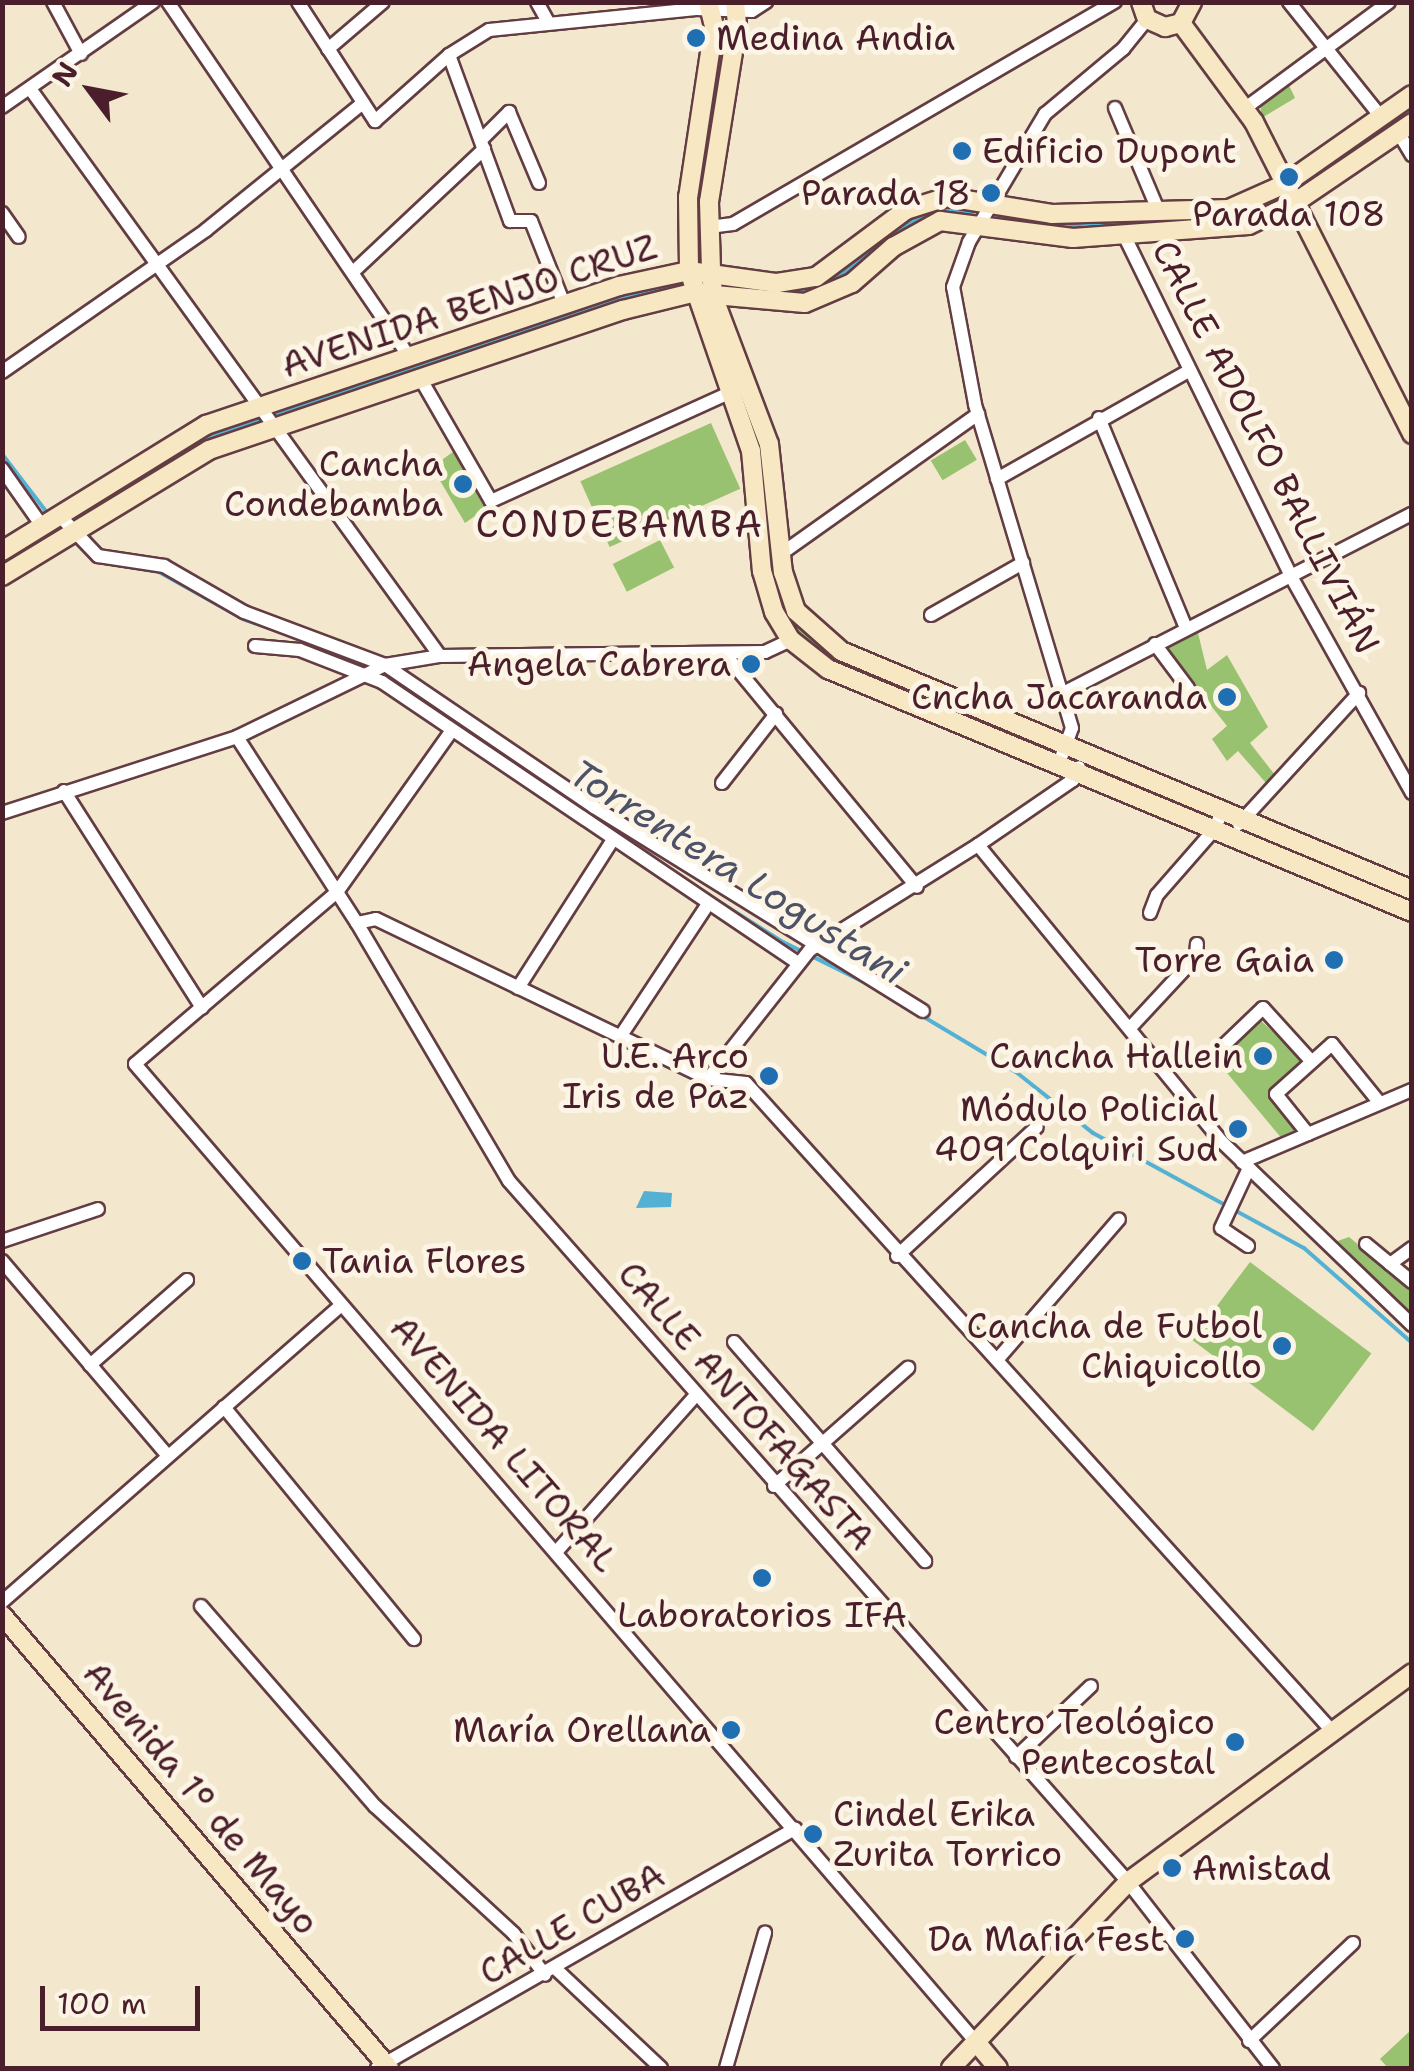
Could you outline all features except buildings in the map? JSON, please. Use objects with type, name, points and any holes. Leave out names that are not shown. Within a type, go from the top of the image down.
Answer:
[{"type":"main road","points":[[1181,23],[1192,2]]},
{"type":"main road","points":[[709,5],[714,26],[688,197],[689,271],[692,293],[756,468],[767,590],[791,640],[828,669],[1412,912]]},
{"type":"main road","points":[[736,7],[709,227],[710,271],[713,296],[748,385],[772,462],[781,554],[796,611],[824,640],[1412,890]]},
{"type":"main road","points":[[1144,11],[1158,26],[1181,23]]},
{"type":"main road","points":[[1181,23],[1244,108],[1412,434]]},
{"type":"main road","name":"AVENIDA BENJO CRUZ","points":[[2,552],[206,425],[564,304],[689,271],[778,283],[816,277],[927,200],[988,213],[1046,237],[1249,225],[1380,116],[1412,96]]},
{"type":"main road","name":"AVENIDA BENJO CRUZ","points":[[2,576],[209,450],[269,425],[419,376],[692,293],[804,304],[852,284],[925,226],[952,220],[988,213],[1229,209],[1289,195],[1405,128]]},
{"type":"main road","name":"Avenida 1º de Mayo","points":[[2,1615],[383,2067]]},
{"type":"main road","points":[[951,2068],[1128,1882],[1412,1674]]},
{"type":"main road","name":"AVENIDA LITORAL","points":[[976,2042],[998,2068]]},
{"type":"street","points":[[53,2],[81,54]]},
{"type":"street","points":[[2,106],[31,90],[153,2]]},
{"type":"street","points":[[168,2],[410,356]]},
{"type":"street","points":[[298,2],[374,121],[449,55],[489,30],[624,8],[736,7],[766,2]]},
{"type":"street","points":[[328,49],[383,2]]},
{"type":"street","points":[[538,2],[548,22]]},
{"type":"street","points":[[709,227],[733,224],[1115,2]]},
{"type":"street","points":[[1289,2],[1380,116]]},
{"type":"street","points":[[1244,108],[1382,5]]},
{"type":"street","points":[[708,1079],[807,954],[978,845],[1067,769],[1076,749],[1063,693],[978,414],[953,287],[988,213],[1044,114],[1124,49],[1144,11]]},
{"type":"street","points":[[449,55],[510,221],[531,222],[564,304]]},
{"type":"street","points":[[31,90],[256,408],[440,656]]},
{"type":"street","points":[[2,372],[156,267],[363,104]]},
{"type":"street","points":[[1115,108],[1160,212]]},
{"type":"street","points":[[354,272],[510,112],[540,183]]},
{"type":"street","points":[[1405,128],[1412,155]]},
{"type":"street","points":[[2,213],[19,237]]},
{"type":"street","name":"CALLE ADOLFO BALLIVIÁN","points":[[1124,235],[1187,372],[1293,580],[1412,793]]},
{"type":"street","points":[[997,479],[1099,418],[1187,372]]},
{"type":"street","points":[[419,376],[491,501],[748,385]]},
{"type":"street","points":[[781,554],[978,414]]},
{"type":"street","points":[[1099,418],[1186,628]]},
{"type":"street","points":[[2,469],[50,520],[74,532],[98,556],[164,566],[244,612],[384,665],[807,954]]},
{"type":"street","points":[[1063,693],[1186,628],[1293,580],[1412,514]]},
{"type":"street","points":[[931,615],[1024,563]]},
{"type":"street","points":[[2,813],[237,736],[384,665],[440,656],[765,652],[791,640]]},
{"type":"street","points":[[1156,644],[1188,688]]},
{"type":"street","points":[[255,646],[300,650],[363,672],[708,904],[923,1011]]},
{"type":"street","points":[[724,653],[917,887]]},
{"type":"street","points":[[1150,912],[1157,894],[1244,817],[1359,693]]},
{"type":"street","points":[[722,782],[776,714]]},
{"type":"street","name":"AVENIDA LITORAL","points":[[450,733],[337,892],[134,1064],[976,2042]]},
{"type":"street","name":"CALLE ANTOFAGASTA","points":[[237,736],[357,923],[509,1181],[774,1486],[1128,1882],[1273,2068]]},
{"type":"street","points":[[64,792],[202,1008]]},
{"type":"street","points":[[1222,833],[1224,808]]},
{"type":"street","points":[[518,988],[612,841]]},
{"type":"street","points":[[978,845],[1246,1165],[1412,1325]]},
{"type":"street","points":[[620,1037],[708,904]]},
{"type":"street","points":[[357,923],[376,918],[708,1079],[746,1083],[897,1256],[997,1360],[1332,1732]]},
{"type":"street","points":[[1130,1028],[1196,957],[1198,944]]},
{"type":"street","points":[[1218,1051],[1263,1008],[1311,1061]]},
{"type":"street","points":[[1308,1134],[1276,1094],[1332,1044],[1379,1102]]},
{"type":"street","points":[[1248,1246],[1221,1228],[1246,1165],[1412,1090]]},
{"type":"street","points":[[897,1256],[1037,1128]]},
{"type":"street","points":[[2,1241],[98,1209]]},
{"type":"street","points":[[997,1360],[1119,1220]]},
{"type":"street","points":[[1366,1244],[1412,1282]]},
{"type":"street","points":[[1390,1264],[1412,1248]]},
{"type":"street","points":[[2,1262],[166,1454]]},
{"type":"street","points":[[90,1364],[186,1280]]},
{"type":"street","points":[[2,1602],[166,1454],[341,1306]]},
{"type":"street","points":[[734,1342],[925,1561]]},
{"type":"street","points":[[774,1486],[908,1368]]},
{"type":"street","points":[[556,1551],[696,1395]]},
{"type":"street","points":[[224,1407],[414,1639]]},
{"type":"street","points":[[200,1606],[376,1806],[551,1973],[661,2068]]},
{"type":"street","points":[[1016,1757],[1091,1686]]},
{"type":"street","name":"CALLE CUBA","points":[[383,2067],[795,1829]]},
{"type":"street","points":[[726,2068],[765,1933]]},
{"type":"street","points":[[1249,2040],[1353,1943]]},
{"type":"green space","points":[[724,25],[730,29],[701,248],[695,213]]},
{"type":"green space","points":[[1288,83],[1295,98],[1260,119],[1261,105]]},
{"type":"green space","points":[[744,396],[765,453],[778,586],[802,631],[845,663],[935,696],[1050,752],[837,666],[794,630],[772,587],[763,480],[738,399]]},
{"type":"green space","points":[[711,423],[740,489],[610,547],[580,481]]},
{"type":"green space","points":[[965,440],[977,460],[943,480],[931,461]]},
{"type":"green space","points":[[457,449],[488,507],[465,523],[432,467]]},
{"type":"green space","points":[[660,540],[674,568],[627,592],[613,564]]},
{"type":"green space","points":[[1198,633],[1207,670],[1227,655],[1268,727],[1250,743],[1275,775],[1266,783],[1238,751],[1227,761],[1212,739],[1227,726],[1166,649]]},
{"type":"green space","points":[[1097,764],[1211,810],[1208,817],[1094,771]]},
{"type":"green space","points":[[1245,826],[1411,896],[1407,906],[1241,835]]},
{"type":"green space","points":[[1259,1019],[1302,1059],[1275,1090],[1299,1132],[1283,1140],[1217,1061]]},
{"type":"green space","points":[[1349,1237],[1411,1287],[1411,1320],[1329,1244]]},
{"type":"green space","name":"Cancha de Futbol Chiquicollo","points":[[1250,1262],[1371,1353],[1313,1431],[1192,1339]]},
{"type":"green space","points":[[1411,2030],[1411,2068],[1388,2068],[1380,2059]]},
{"type":"water","points":[[644,1191],[672,1193],[671,1207],[636,1208]]},
{"type":"waterway","points":[[1288,196],[1412,110]]},
{"type":"waterway","points":[[788,294],[836,281],[911,218],[972,208]]},
{"type":"waterway","points":[[990,212],[1073,228],[1200,220]]},
{"type":"waterway","points":[[272,414],[680,283]]},
{"type":"waterway","points":[[726,286],[755,291]]},
{"type":"waterway","points":[[76,517],[220,430],[256,420]]},
{"type":"waterway","name":"Torrentera Logustani","points":[[2,454],[45,510]]},
{"type":"waterway","points":[[2,564],[52,532]]},
{"type":"waterway","name":"Torrentera Logustani","points":[[77,544],[96,560]]},
{"type":"waterway","name":"Torrentera Logustani","points":[[105,563],[159,572],[243,619],[308,642]]},
{"type":"waterway","name":"Torrentera Logustani","points":[[321,647],[345,656]]},
{"type":"waterway","name":"Torrentera Logustani","points":[[384,674],[401,687]]},
{"type":"waterway","name":"Torrentera Logustani","points":[[707,894],[783,942],[868,984]]},
{"type":"waterway","name":"Torrentera Logustani","points":[[924,1017],[1016,1072],[1093,1133],[1304,1248],[1412,1343]]},
{"type":"place","name":"Medina Andia","points":[[696,38]]},
{"type":"place","name":"Edificio Dupont","points":[[962,151]]},
{"type":"place","name":"Parada 108","points":[[1289,177]]},
{"type":"place","name":"Parada 18","points":[[991,193]]},
{"type":"place","name":"Cancha Condebamba","points":[[463,484]]},
{"type":"place","name":"Angela Cabrera","points":[[751,664]]},
{"type":"place","name":"Cncha Jacaranda","points":[[1227,697]]},
{"type":"place","name":"Torre Gaia","points":[[1334,960]]},
{"type":"place","name":"Cancha Hallein","points":[[1263,1056]]},
{"type":"place","name":"U.E. Arco Iris de Paz","points":[[769,1076]]},
{"type":"place","name":"Módulo Policial 409 Colquiri Sud","points":[[1238,1129]]},
{"type":"place","name":"Tania Flores","points":[[302,1261]]},
{"type":"place","name":"Cancha de Futbol Chiquicollo","points":[[1282,1346]]},
{"type":"place","name":"Laboratorios IFA","points":[[762,1578]]},
{"type":"place","name":"María Orellana","points":[[731,1730]]},
{"type":"place","name":"Centro Teológico Pentecostal","points":[[1235,1742]]},
{"type":"place","name":"Cindel Erika Zurita Torrico","points":[[813,1834]]},
{"type":"place","name":"Amistad","points":[[1172,1868]]},
{"type":"place","name":"Da Mafia Fest","points":[[1185,1939]]},
{"type":"district","name":"CONDEBAMBA","points":[[620,524]]}]
